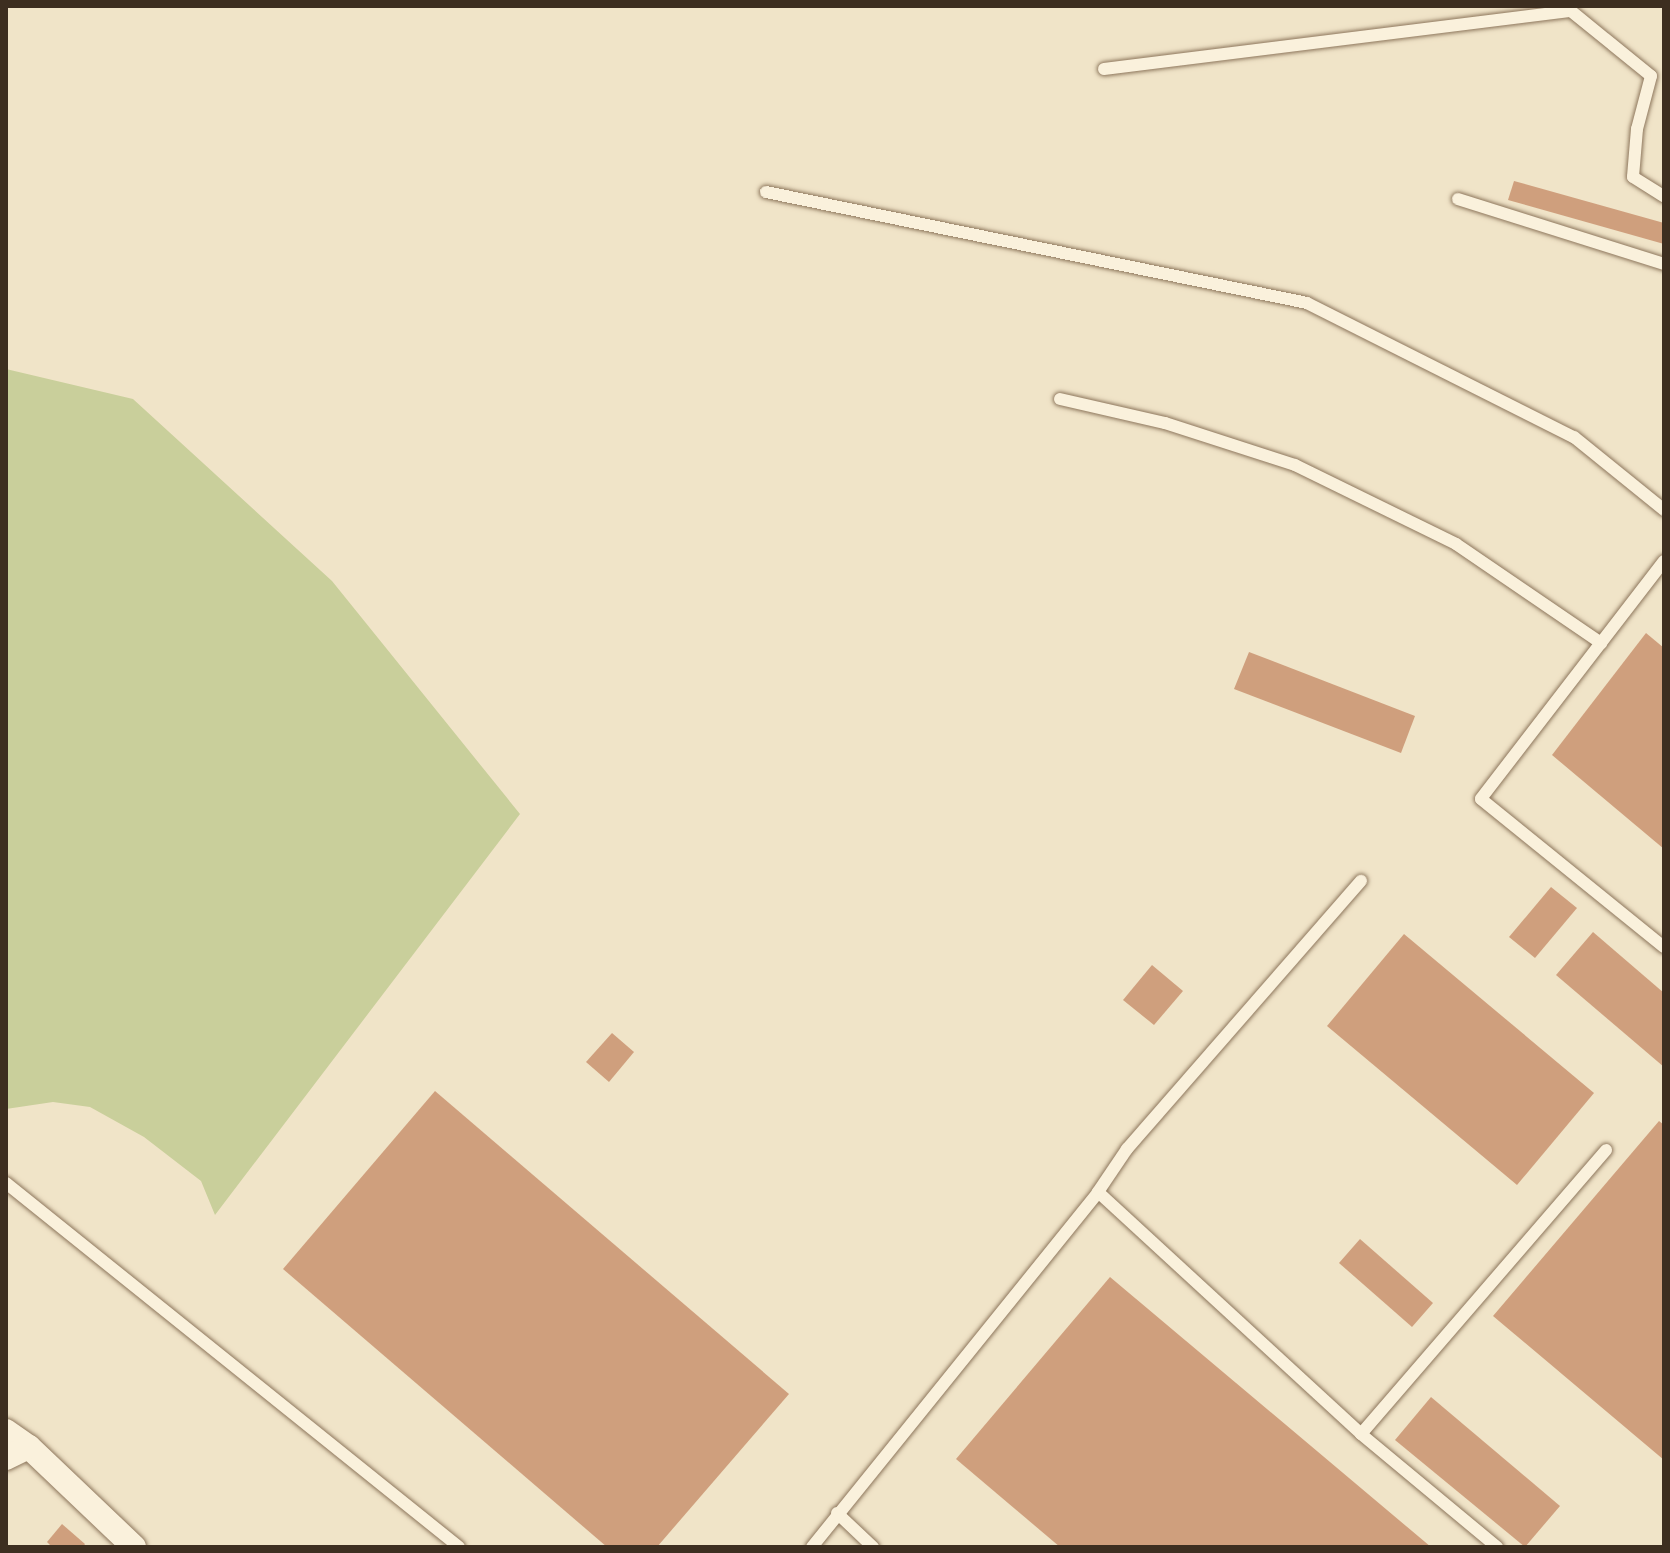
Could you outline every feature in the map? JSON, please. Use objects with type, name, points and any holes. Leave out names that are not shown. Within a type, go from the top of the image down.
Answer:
[{"type":"street","points":[[6,1431],[29,1447],[134,1547]]},
{"type":"street","points":[[6,1458],[29,1447]]},
{"type":"lane","points":[[1104,69],[1571,11],[1651,76],[1637,129],[1633,177],[1664,196]]},
{"type":"lane","points":[[766,192],[1307,303],[1574,437],[1664,510]]},
{"type":"lane","points":[[1458,199],[1664,264]]},
{"type":"lane","points":[[1060,399],[1165,423],[1295,465],[1456,544],[1601,643]]},
{"type":"lane","points":[[1664,561],[1481,799],[1664,947]]},
{"type":"lane","points":[[812,1547],[1098,1192],[1127,1149],[1361,881]]},
{"type":"lane","points":[[1361,1434],[1606,1150]]},
{"type":"lane","points":[[6,1183],[459,1547]]},
{"type":"lane","points":[[1098,1192],[1361,1434],[1497,1547]]},
{"type":"lane","points":[[837,1513],[873,1547]]},
{"type":"green space","points":[[6,369],[133,399],[332,581],[520,814],[215,1215],[201,1181],[144,1137],[90,1107],[53,1102],[6,1109]]},
{"type":"building","points":[[1514,181],[1664,223],[1664,244],[1508,200]]},
{"type":"building","points":[[1646,633],[1664,648],[1664,849],[1552,755]]},
{"type":"building","points":[[1249,652],[1415,716],[1401,753],[1234,689]]},
{"type":"building","points":[[1551,887],[1577,908],[1535,958],[1509,937]]},
{"type":"building","points":[[1593,932],[1664,993],[1664,1067],[1556,975]]},
{"type":"building","points":[[1404,934],[1594,1093],[1517,1185],[1327,1026]]},
{"type":"building","points":[[1152,965],[1183,991],[1154,1025],[1123,1000]]},
{"type":"building","points":[[612,1033],[634,1052],[609,1082],[586,1062]]},
{"type":"building","points":[[435,1091],[789,1394],[657,1547],[607,1547],[283,1269]]},
{"type":"building","points":[[1659,1121],[1664,1125],[1664,1460],[1493,1316]]},
{"type":"building","points":[[1360,1239],[1433,1303],[1412,1327],[1339,1263]]},
{"type":"building","points":[[1110,1277],[1431,1547],[1060,1547],[956,1459]]},
{"type":"building","points":[[1431,1397],[1560,1506],[1525,1547],[1395,1440]]},
{"type":"building","points":[[62,1524],[85,1544],[83,1547],[52,1547],[47,1542]]}]
